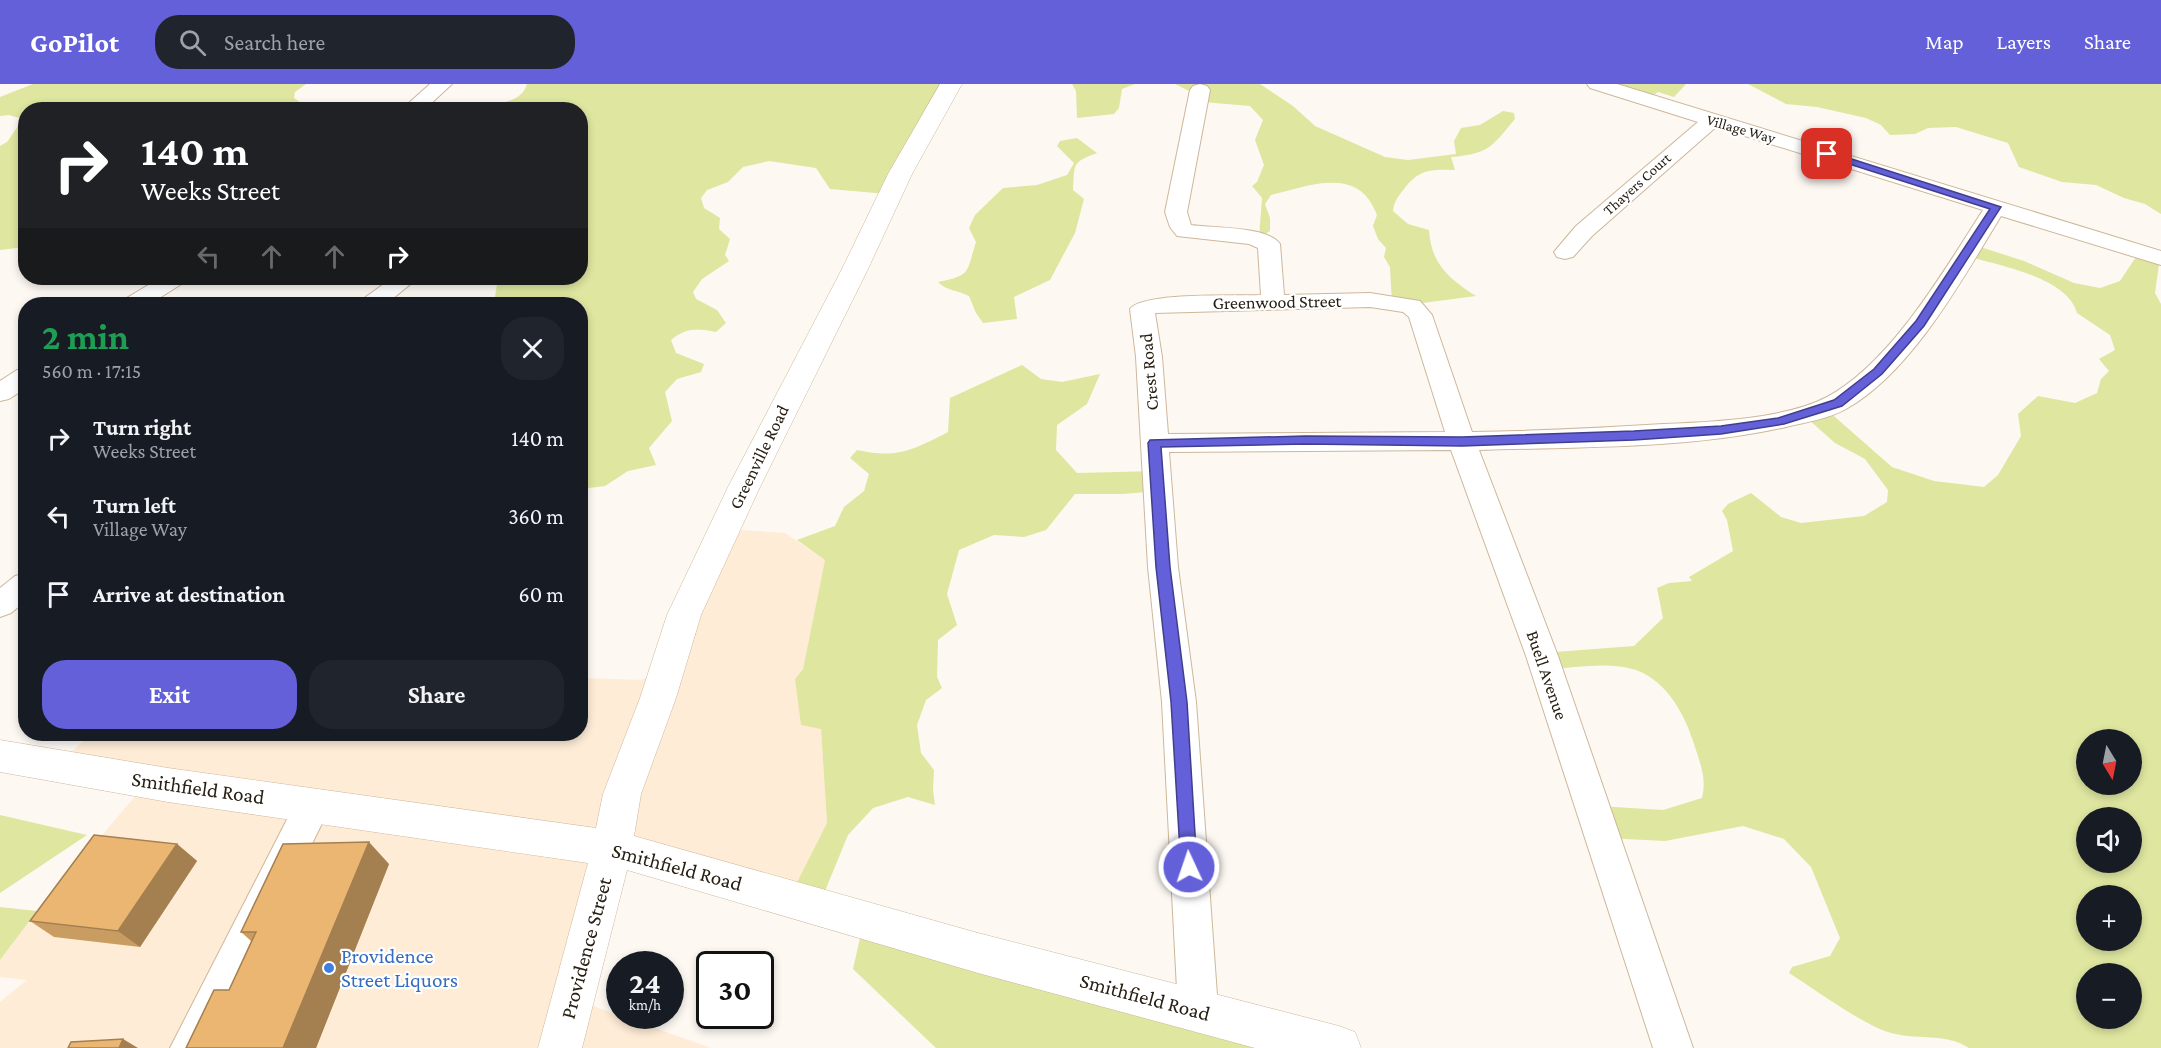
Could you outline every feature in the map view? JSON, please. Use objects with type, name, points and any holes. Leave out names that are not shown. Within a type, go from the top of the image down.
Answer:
[{"type":"main road","name":"Greenville Road","points":[[612,848],[622,794],[658,698],[684,615],[744,487],[855,269],[900,174],[951,84]]},
{"type":"main road","name":"Smithfield Road","points":[[0,756],[168,785],[612,848],[978,953],[1198,1009],[1209,1014],[1339,1048]]},
{"type":"main road","name":"Providence Street","points":[[560,1048],[612,848]]},
{"type":"street","points":[[421,102],[442,84]]},
{"type":"street","name":"Village Way","points":[[1597,84],[2161,258]]},
{"type":"street","points":[[1200,90],[1176,212],[1181,227],[1185,231],[1253,238],[1269,244],[1273,302]]},
{"type":"street","name":"Thayers Court","points":[[1565,252],[1602,215],[1712,120]]},
{"type":"street","points":[[1154,443],[1305,440],[1462,441],[1634,436],[1721,430],[1779,422],[1838,403],[1878,372],[1920,323],[1996,207]]},
{"type":"street","points":[[145,297],[164,285]]},
{"type":"street","points":[[381,297],[397,285]]},
{"type":"street","name":"Greenwood Street","points":[[1142,309],[1154,305],[1370,300],[1411,306]]},
{"type":"street","name":"Buell Avenue","points":[[1411,306],[1420,315],[1462,441],[1542,656],[1673,1048]]},
{"type":"street","name":"Crest Road","points":[[1142,309],[1149,357],[1163,567],[1179,702],[1198,1009]]},
{"type":"street","points":[[0,393],[18,381]]},
{"type":"street","points":[[0,605],[18,590]]},
{"type":"street","points":[[190,1048],[312,805]]},
{"type":"shaded area","points":[[727,529],[785,533],[825,560],[803,669],[795,679],[821,729],[827,823],[788,900],[623,855],[576,1000],[606,1011],[606,1029],[658,1029],[711,1048],[0,1048],[0,1002],[27,980],[0,977],[0,960],[37,911],[144,786],[56,768],[83,741],[588,741],[588,678],[641,680],[658,673]]},
{"type":"green space","points":[[33,84],[306,84],[295,92],[294,98],[300,102],[18,102],[18,118],[0,116],[0,97]]},
{"type":"green space","points":[[527,84],[949,84],[887,194],[830,189],[816,168],[769,161],[743,167],[728,182],[707,190],[701,198],[704,208],[720,218],[719,229],[730,239],[725,255],[729,261],[702,279],[693,292],[696,299],[717,310],[726,323],[716,332],[692,330],[671,340],[676,353],[704,364],[701,372],[677,379],[665,392],[672,421],[649,448],[656,465],[628,471],[605,486],[588,488],[588,297],[495,297],[497,285],[588,285],[588,102],[504,102],[519,96]]},
{"type":"green space","points":[[1072,84],[1135,84],[1122,89],[1119,108],[1114,114],[1077,118],[1076,91]]},
{"type":"green space","points":[[1175,84],[1260,84],[1293,106],[1315,126],[1385,157],[1408,160],[1456,154],[1454,141],[1461,128],[1480,125],[1503,111],[1514,113],[1515,119],[1489,147],[1474,154],[1451,157],[1455,170],[1432,170],[1415,177],[1397,199],[1393,211],[1408,224],[1429,230],[1433,252],[1443,269],[1476,296],[1400,306],[1392,304],[1390,267],[1384,257],[1386,248],[1378,239],[1373,226],[1377,215],[1365,195],[1344,184],[1320,184],[1271,195],[1265,204],[1270,218],[1270,231],[1259,238],[1262,198],[1252,186],[1257,182],[1264,165],[1255,140],[1263,120],[1250,106],[1203,102],[1199,96]]},
{"type":"green space","points":[[1602,84],[1686,84],[1674,97],[1658,92],[1649,98]]},
{"type":"green space","points":[[1748,84],[2161,84],[2161,214],[2145,204],[2124,198],[2096,185],[2062,182],[2019,167],[2008,143],[1956,127],[1928,128],[1915,134],[1890,135],[1881,125],[1866,118],[1817,107],[1786,104]]},
{"type":"green space","points":[[18,126],[18,248],[0,250],[0,146],[7,142]]},
{"type":"green space","points":[[1077,138],[1097,153],[1076,165],[1073,190],[1084,199],[1075,233],[1050,280],[1014,297],[1017,319],[983,323],[969,296],[949,289],[938,282],[957,277],[969,266],[976,242],[969,228],[975,215],[1003,188],[1037,185],[1067,175],[1074,163],[1057,146],[1060,141]]},
{"type":"green space","points":[[1968,243],[2024,261],[2074,283],[2100,288],[2120,281],[2140,251],[2160,257],[2155,293],[2161,304],[2161,1048],[1969,1048],[1940,1038],[1898,1035],[1877,1028],[1851,1014],[1789,973],[1792,967],[1830,956],[1840,938],[1811,867],[1784,839],[1743,826],[1665,841],[1605,838],[1598,806],[1663,810],[1702,798],[1703,777],[1694,744],[1686,722],[1666,691],[1647,675],[1626,667],[1603,665],[1547,669],[1555,652],[1634,646],[1663,618],[1657,588],[1669,583],[1692,581],[1689,577],[1733,551],[1727,520],[1722,511],[1728,504],[1751,493],[1781,517],[1801,523],[1864,516],[1887,502],[1888,490],[1865,459],[1835,443],[1808,419],[1827,410],[1892,467],[1934,481],[1984,487],[1998,475],[2021,436],[2018,414],[2038,396],[2075,403],[2097,393],[2101,379],[2109,371],[2099,359],[2115,350],[2110,335],[2077,313],[2071,300],[2059,290],[2045,281],[2010,268],[1963,255]]},
{"type":"green space","points":[[1022,365],[1041,379],[1062,382],[1100,374],[1087,404],[1057,425],[1056,450],[1077,473],[1157,471],[1158,491],[1075,494],[1046,530],[1024,537],[994,535],[959,550],[947,594],[957,625],[938,640],[937,677],[942,688],[926,700],[917,725],[921,753],[934,770],[935,805],[908,797],[873,808],[848,835],[818,908],[788,900],[827,823],[821,729],[801,725],[795,679],[803,669],[825,560],[797,540],[835,526],[844,507],[864,491],[869,474],[850,458],[857,450],[883,454],[904,451],[925,444],[948,432],[950,398]]},
{"type":"green space","points":[[0,815],[87,835],[0,893]]},
{"type":"green space","points":[[0,907],[37,911],[0,960]]},
{"type":"green space","points":[[863,925],[1319,1048],[936,1048],[853,969]]},
{"type":"building","points":[[94,835],[177,844],[118,931],[30,921]]},
{"type":"building","points":[[369,842],[283,1048],[186,1048],[214,990],[229,990],[256,932],[241,932],[283,844]]},
{"type":"building","points":[[123,1039],[119,1048],[68,1048],[71,1042]]},
{"type":"place","name":"Providence Street Liquors","points":[[329,968]]},
{"type":"route","points":[[1189,867],[1179,702],[1163,567],[1154,443],[1305,440],[1462,441],[1634,436],[1721,430],[1779,422],[1838,403],[1878,372],[1920,323],[1996,207],[1827,154]]}]
